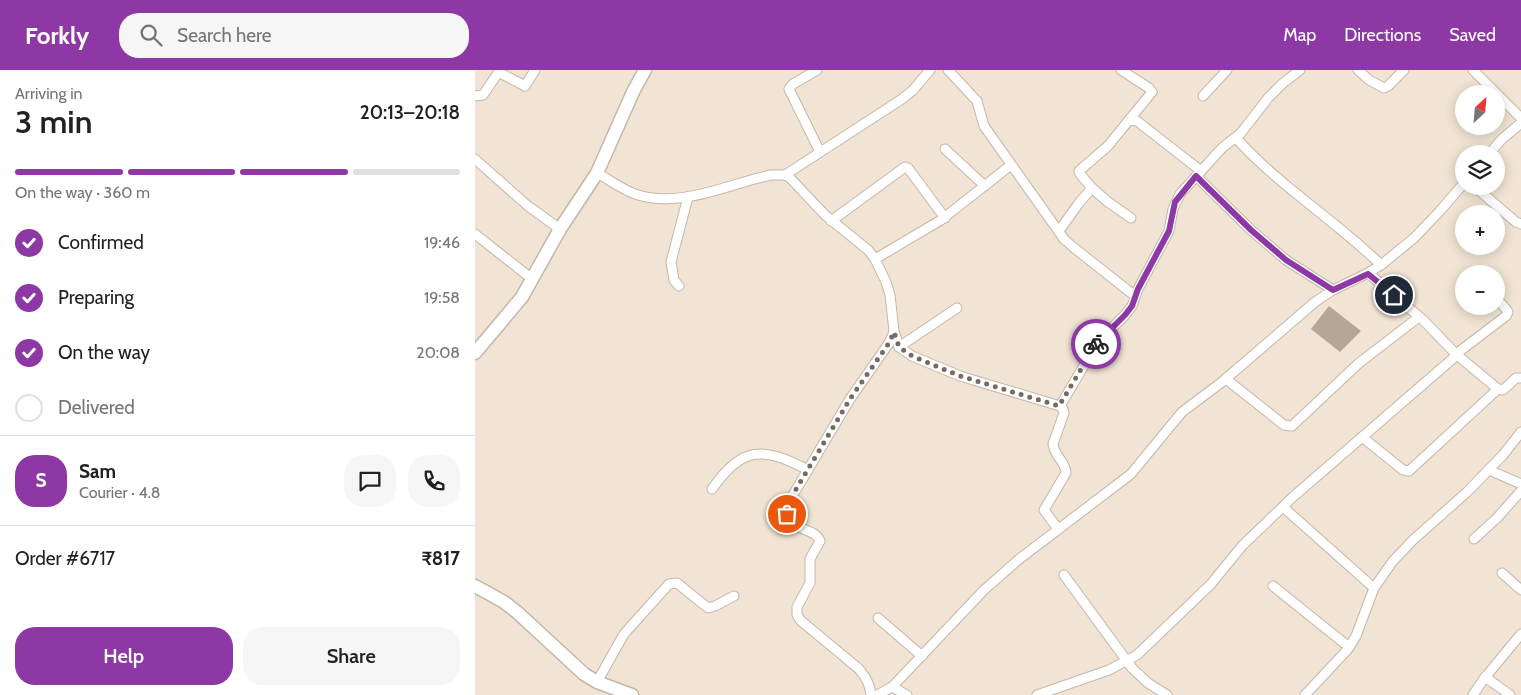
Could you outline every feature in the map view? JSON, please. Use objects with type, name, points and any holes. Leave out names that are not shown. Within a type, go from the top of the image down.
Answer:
[{"type":"street","points":[[475,96],[483,95],[498,73],[525,86],[535,70]]},
{"type":"street","points":[[475,353],[522,297],[560,229],[597,173],[633,92],[645,70]]},
{"type":"street","points":[[817,70],[793,84],[789,89],[820,152]]},
{"type":"street","points":[[597,173],[636,195],[661,200],[688,197],[765,176],[785,175],[902,99],[913,90],[930,70]]},
{"type":"street","points":[[948,70],[977,101],[984,126],[1059,231],[1073,247],[1135,296]]},
{"type":"street","points":[[1121,70],[1149,88],[1152,92],[1108,146],[1079,171],[1092,188],[1131,218]]},
{"type":"street","points":[[1203,96],[1227,70]]},
{"type":"street","points":[[1059,406],[1089,354],[1098,342],[1129,311],[1169,231],[1175,202],[1222,148],[1249,125],[1268,98],[1300,70]]},
{"type":"street","points":[[1358,70],[1369,80],[1384,88],[1403,70]]},
{"type":"street","points":[[1473,70],[1521,118]]},
{"type":"street","points":[[1129,120],[1137,122],[1199,174],[1251,230],[1281,256],[1333,290]]},
{"type":"street","points":[[1497,145],[1521,123]]},
{"type":"street","points":[[1236,138],[1262,165],[1351,237],[1381,265]]},
{"type":"street","points":[[945,149],[985,186]]},
{"type":"street","points":[[475,159],[528,206],[560,229]]},
{"type":"street","points":[[875,259],[945,218],[1011,165]]},
{"type":"street","points":[[831,221],[905,167],[945,218]]},
{"type":"street","points":[[785,175],[795,182],[831,221],[868,250],[875,259],[884,276],[890,295],[894,332],[899,347],[912,356],[960,376],[1059,406],[1063,409],[1064,413],[1053,444],[1054,450],[1066,469],[1066,473],[1044,510],[1058,529]]},
{"type":"street","points":[[1059,231],[1092,188]]},
{"type":"street","points":[[877,695],[892,686],[984,590],[1018,560],[1123,482],[1182,412],[1226,378],[1315,302],[1333,290],[1368,274],[1381,265],[1414,238],[1455,193]]},
{"type":"street","points":[[1484,195],[1521,224]]},
{"type":"street","points":[[679,286],[674,280],[671,262],[688,197]]},
{"type":"street","points":[[475,234],[532,279]]},
{"type":"street","points":[[1368,274],[1419,317],[1457,355],[1498,389],[1503,390],[1516,378],[1521,378]]},
{"type":"street","points":[[899,347],[957,308]]},
{"type":"street","points":[[1037,695],[1109,670],[1127,661],[1151,644],[1211,584],[1242,546],[1283,507],[1457,355],[1506,316],[1508,312],[1505,308]]},
{"type":"street","points":[[1226,378],[1283,425],[1291,426],[1352,369],[1419,317]]},
{"type":"street","points":[[871,695],[870,686],[859,669],[800,620],[797,615],[797,607],[810,583],[810,559],[820,541],[816,536],[798,527],[791,521],[787,514],[787,506],[865,375],[889,343],[894,332]]},
{"type":"street","points":[[1362,437],[1403,470],[1409,471],[1498,389]]},
{"type":"street","points":[[1305,695],[1349,647],[1356,636],[1374,588],[1393,561],[1489,470],[1521,432]]},
{"type":"street","points":[[712,489],[730,466],[749,456],[761,453],[785,458],[807,470]]},
{"type":"street","points":[[1489,470],[1521,484]]},
{"type":"street","points":[[1474,539],[1497,518],[1521,491]]},
{"type":"street","points":[[1283,507],[1374,588]]},
{"type":"street","points":[[1502,573],[1521,590]]},
{"type":"street","points":[[1065,575],[1139,676],[1167,695]]},
{"type":"street","points":[[597,682],[623,634],[669,584],[677,583],[708,608],[734,596]]},
{"type":"street","points":[[475,586],[504,602],[518,613],[584,674],[597,682],[632,695]]},
{"type":"street","points":[[1273,586],[1349,647]]},
{"type":"street","points":[[878,618],[922,656]]},
{"type":"street","points":[[1473,695],[1485,677],[1521,634]]},
{"type":"street","points":[[1485,677],[1510,695]]},
{"type":"street","points":[[892,686],[907,695]]},
{"type":"building","points":[[1329,306],[1361,331],[1340,352],[1311,329]]},
{"type":"way so far","points":[[787,514],[787,506],[792,496],[850,399],[889,343],[894,332],[899,347],[912,356],[960,376],[1059,406],[1096,344]]},
{"type":"route","points":[[1096,344],[1132,306],[1138,289],[1169,231],[1175,202],[1196,176],[1251,230],[1286,260],[1309,276],[1333,290],[1368,274],[1394,295]]}]
